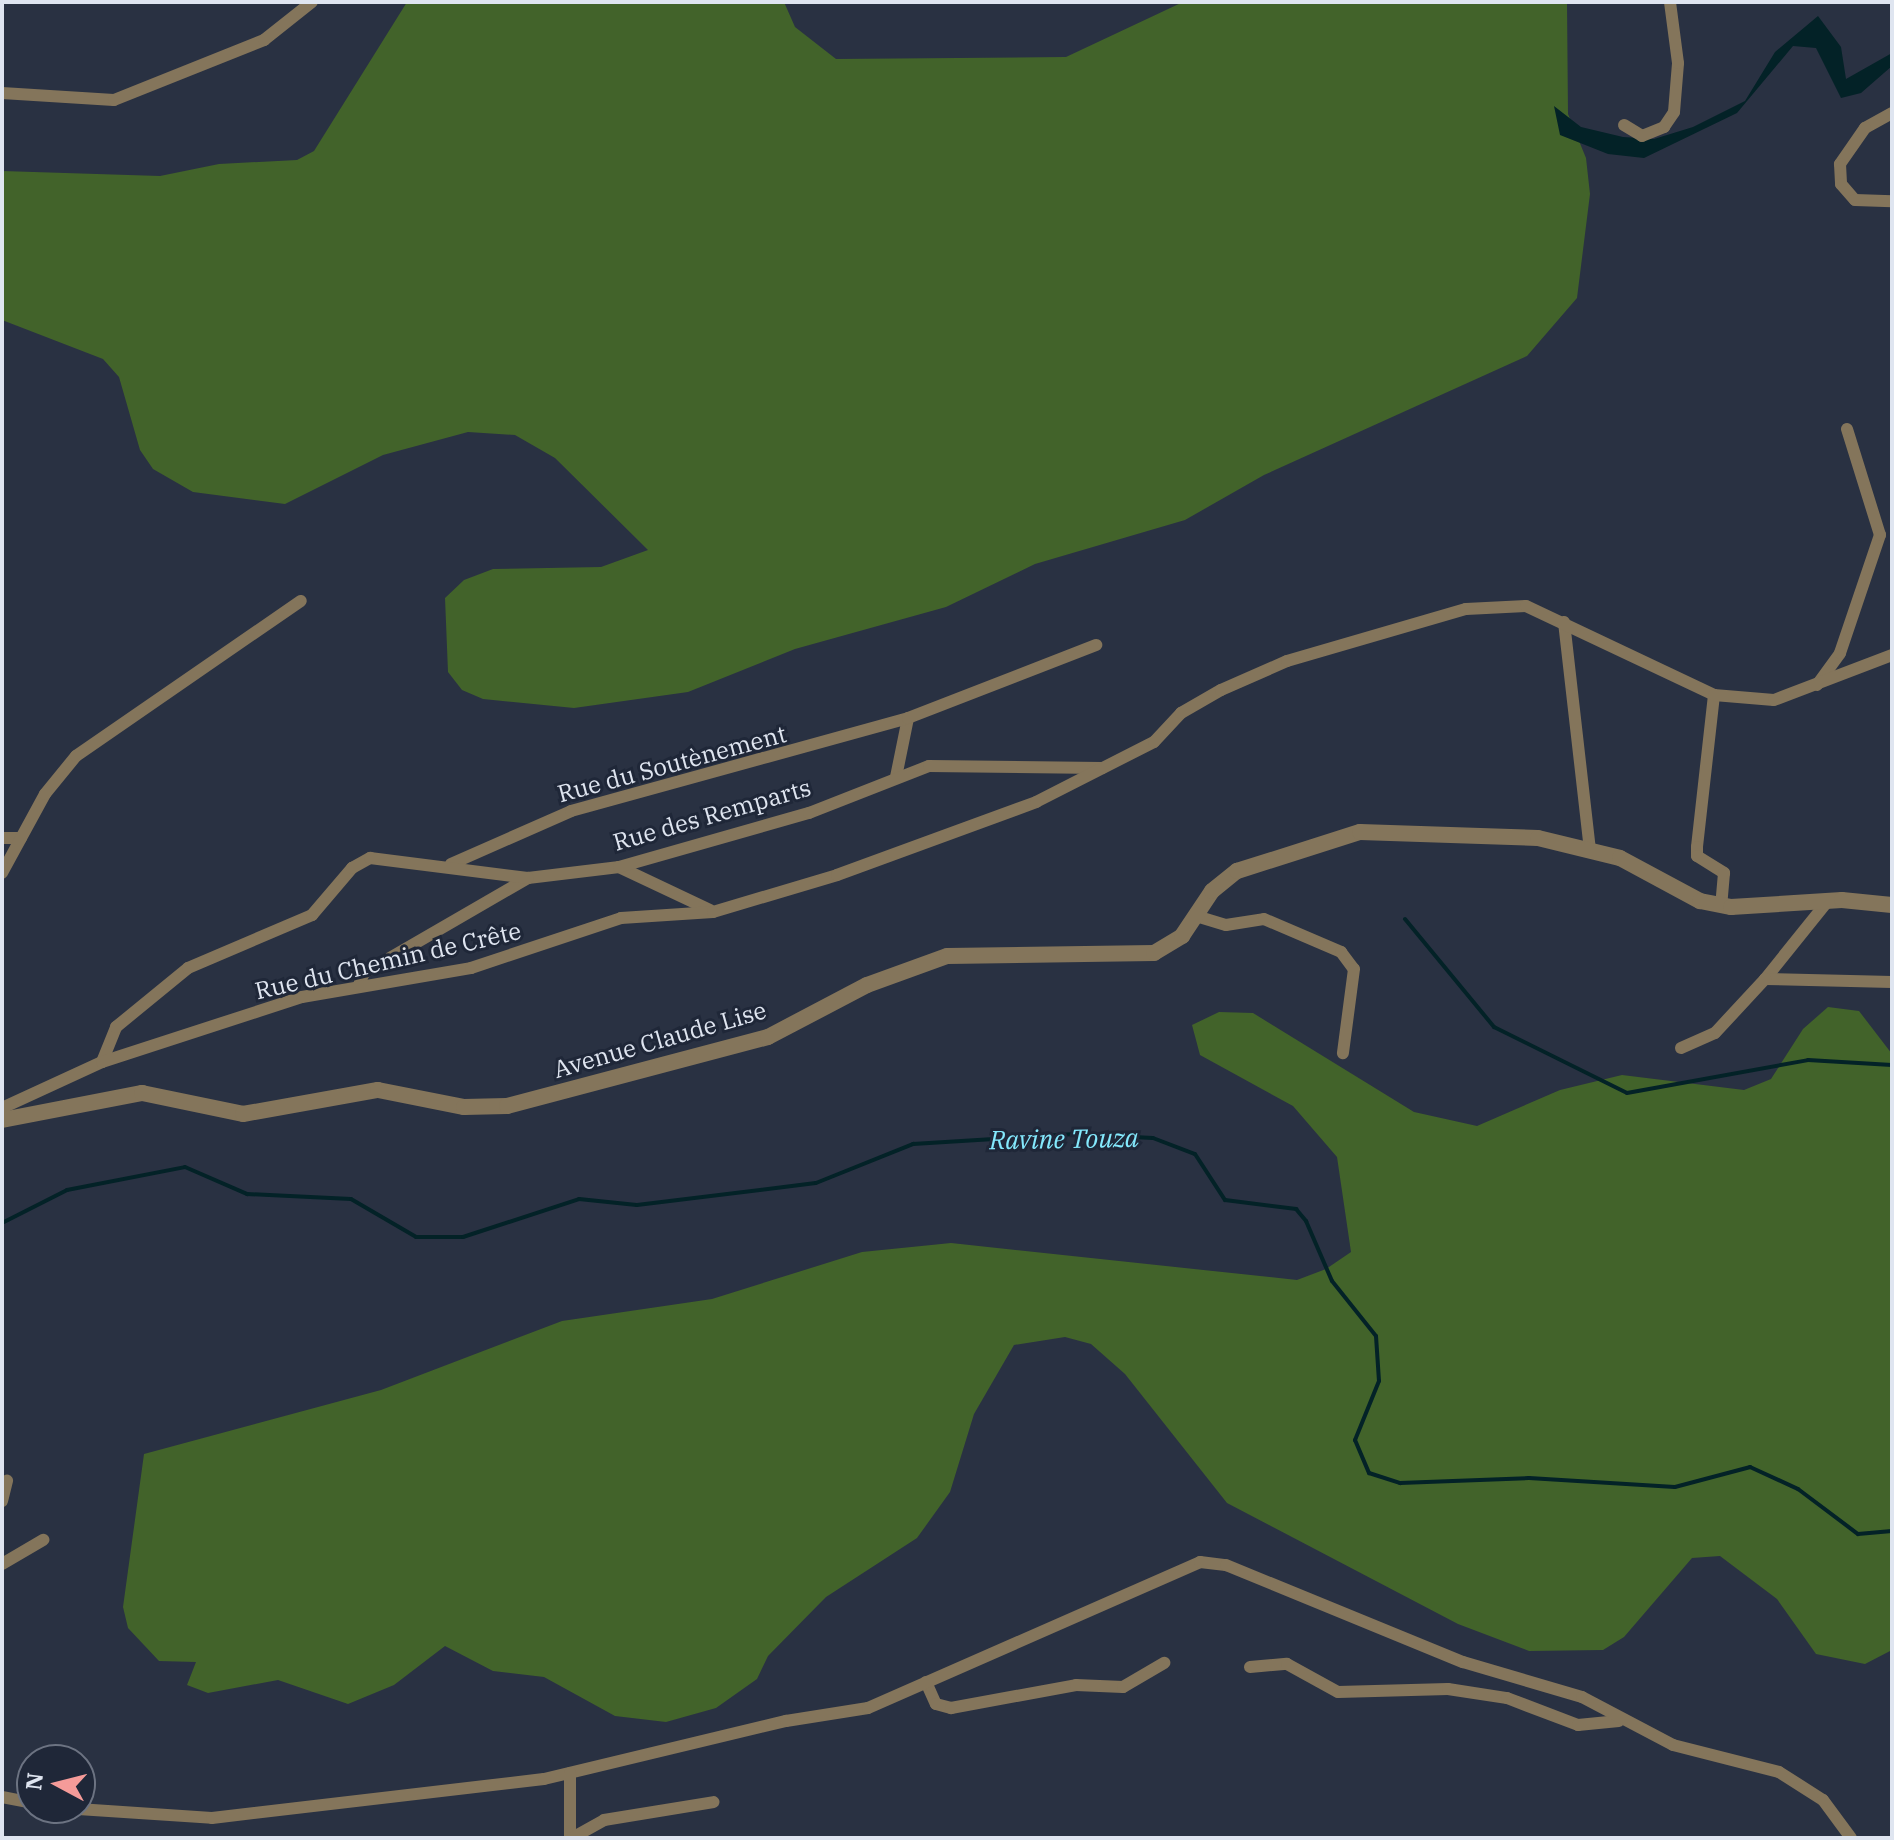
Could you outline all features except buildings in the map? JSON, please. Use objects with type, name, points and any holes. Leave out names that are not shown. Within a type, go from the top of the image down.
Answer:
[{"type":"street","points":[[2,93],[114,100],[264,40],[312,2]]},
{"type":"street","points":[[1624,125],[1642,136],[1664,127],[1674,112],[1678,63],[1670,2]]},
{"type":"street","points":[[1892,113],[1865,128],[1840,164],[1841,184],[1855,200],[1892,201]]},
{"type":"street","points":[[1815,687],[1840,653],[1879,542],[1879,518],[1847,429]]},
{"type":"street","points":[[2,873],[21,838],[76,756],[301,601]]},
{"type":"street","name":"Rue du Chemin de Crête","points":[[2,1108],[102,1062],[302,997],[471,968],[621,918],[713,912],[837,875],[1105,768],[1154,742],[1208,698],[1287,661],[1496,603],[1564,622],[1714,695]]},
{"type":"street","points":[[1564,622],[1590,850]]},
{"type":"street","points":[[1721,905],[1724,873],[1697,856],[1714,695],[1774,700],[1890,656],[1892,643]]},
{"type":"street","name":"Rue du Soutènement","points":[[451,864],[571,811],[908,718],[1096,645]]},
{"type":"street","points":[[896,777],[908,718]]},
{"type":"street","name":"Rue des Remparts","points":[[358,987],[364,973],[528,878],[619,867],[809,813],[896,777],[964,764],[1105,768]]},
{"type":"street","name":"Avenue Claude Lise","points":[[2,1120],[142,1093],[243,1114],[378,1090],[464,1107],[507,1106],[768,1037],[867,985],[947,956],[1137,956],[1182,936],[1237,871],[1360,832],[1538,838],[1590,850],[1721,905],[1827,902],[1892,905]]},
{"type":"street","points":[[2,838],[21,838]]},
{"type":"street","points":[[102,1062],[116,1027],[188,968],[312,915],[370,858],[451,864],[528,878]]},
{"type":"street","points":[[619,867],[713,912]]},
{"type":"street","points":[[1681,1048],[1715,1033],[1765,979],[1827,902]]},
{"type":"street","points":[[1196,916],[1226,925],[1264,919],[1341,952],[1354,969],[1343,1053]]},
{"type":"street","points":[[1765,979],[1892,982]]},
{"type":"street","points":[[2,1501],[7,1481]]},
{"type":"street","points":[[2,1564],[43,1540]]},
{"type":"street","points":[[96,1810],[212,1818],[333,1810],[570,1773],[868,1708],[1200,1562],[1226,1565],[1463,1662],[1582,1697],[1619,1721],[1673,1745],[1779,1772],[1823,1800],[1851,1838]]},
{"type":"street","points":[[926,1682],[936,1704],[951,1708],[1076,1685],[1123,1687],[1164,1663]]},
{"type":"street","points":[[1250,1667],[1287,1664],[1338,1692],[1448,1689],[1507,1698],[1578,1725],[1619,1721]]},
{"type":"street","points":[[570,1773],[571,1838],[604,1820],[714,1802]]},
{"type":"green space","points":[[407,2],[784,2],[795,27],[836,59],[1066,57],[1183,2],[1567,2],[1568,114],[1586,158],[1590,194],[1577,298],[1527,356],[1264,475],[1185,520],[1035,564],[946,607],[795,649],[688,692],[574,708],[483,699],[462,690],[448,672],[445,598],[464,580],[493,569],[601,567],[648,550],[555,458],[515,435],[468,432],[383,455],[285,504],[193,492],[153,469],[140,450],[119,377],[103,359],[2,320],[2,171],[160,176],[219,164],[297,160],[314,151]]},
{"type":"green space","points":[[1828,1007],[1859,1011],[1892,1054],[1892,1650],[1865,1664],[1816,1654],[1777,1599],[1720,1556],[1692,1558],[1624,1637],[1603,1650],[1529,1651],[1458,1624],[1227,1503],[1125,1374],[1091,1344],[1065,1337],[1014,1345],[974,1414],[950,1492],[917,1538],[826,1597],[768,1656],[757,1679],[716,1708],[666,1722],[615,1716],[544,1677],[493,1671],[445,1646],[394,1685],[348,1704],[278,1680],[208,1693],[187,1685],[196,1662],[159,1661],[128,1628],[123,1607],[144,1454],[381,1390],[562,1321],[712,1299],[862,1252],[951,1243],[1297,1280],[1326,1269],[1351,1252],[1337,1157],[1293,1106],[1200,1055],[1192,1025],[1219,1012],[1253,1013],[1414,1112],[1477,1126],[1560,1090],[1622,1075],[1744,1090],[1771,1079],[1803,1029]]},
{"type":"shaded area","points":[[1818,16],[1841,47],[1846,79],[1892,53],[1892,66],[1861,93],[1841,98],[1816,48],[1793,46],[1737,113],[1644,158],[1608,154],[1560,135],[1554,106],[1581,127],[1623,137],[1654,139],[1693,127],[1745,101],[1775,52]]},
{"type":"waterway","points":[[1405,919],[1494,1027],[1627,1093],[1808,1060],[1892,1065]]},
{"type":"waterway","name":"Ravine Touza","points":[[2,1223],[67,1190],[185,1167],[247,1194],[351,1199],[416,1237],[463,1237],[579,1199],[637,1205],[816,1183],[913,1144],[1075,1134],[1153,1138],[1195,1154],[1225,1200],[1296,1209],[1306,1221],[1332,1281],[1376,1336],[1379,1381],[1355,1440],[1369,1473],[1400,1483],[1529,1478],[1675,1487],[1750,1467],[1798,1489],[1858,1534],[1892,1531]]}]
